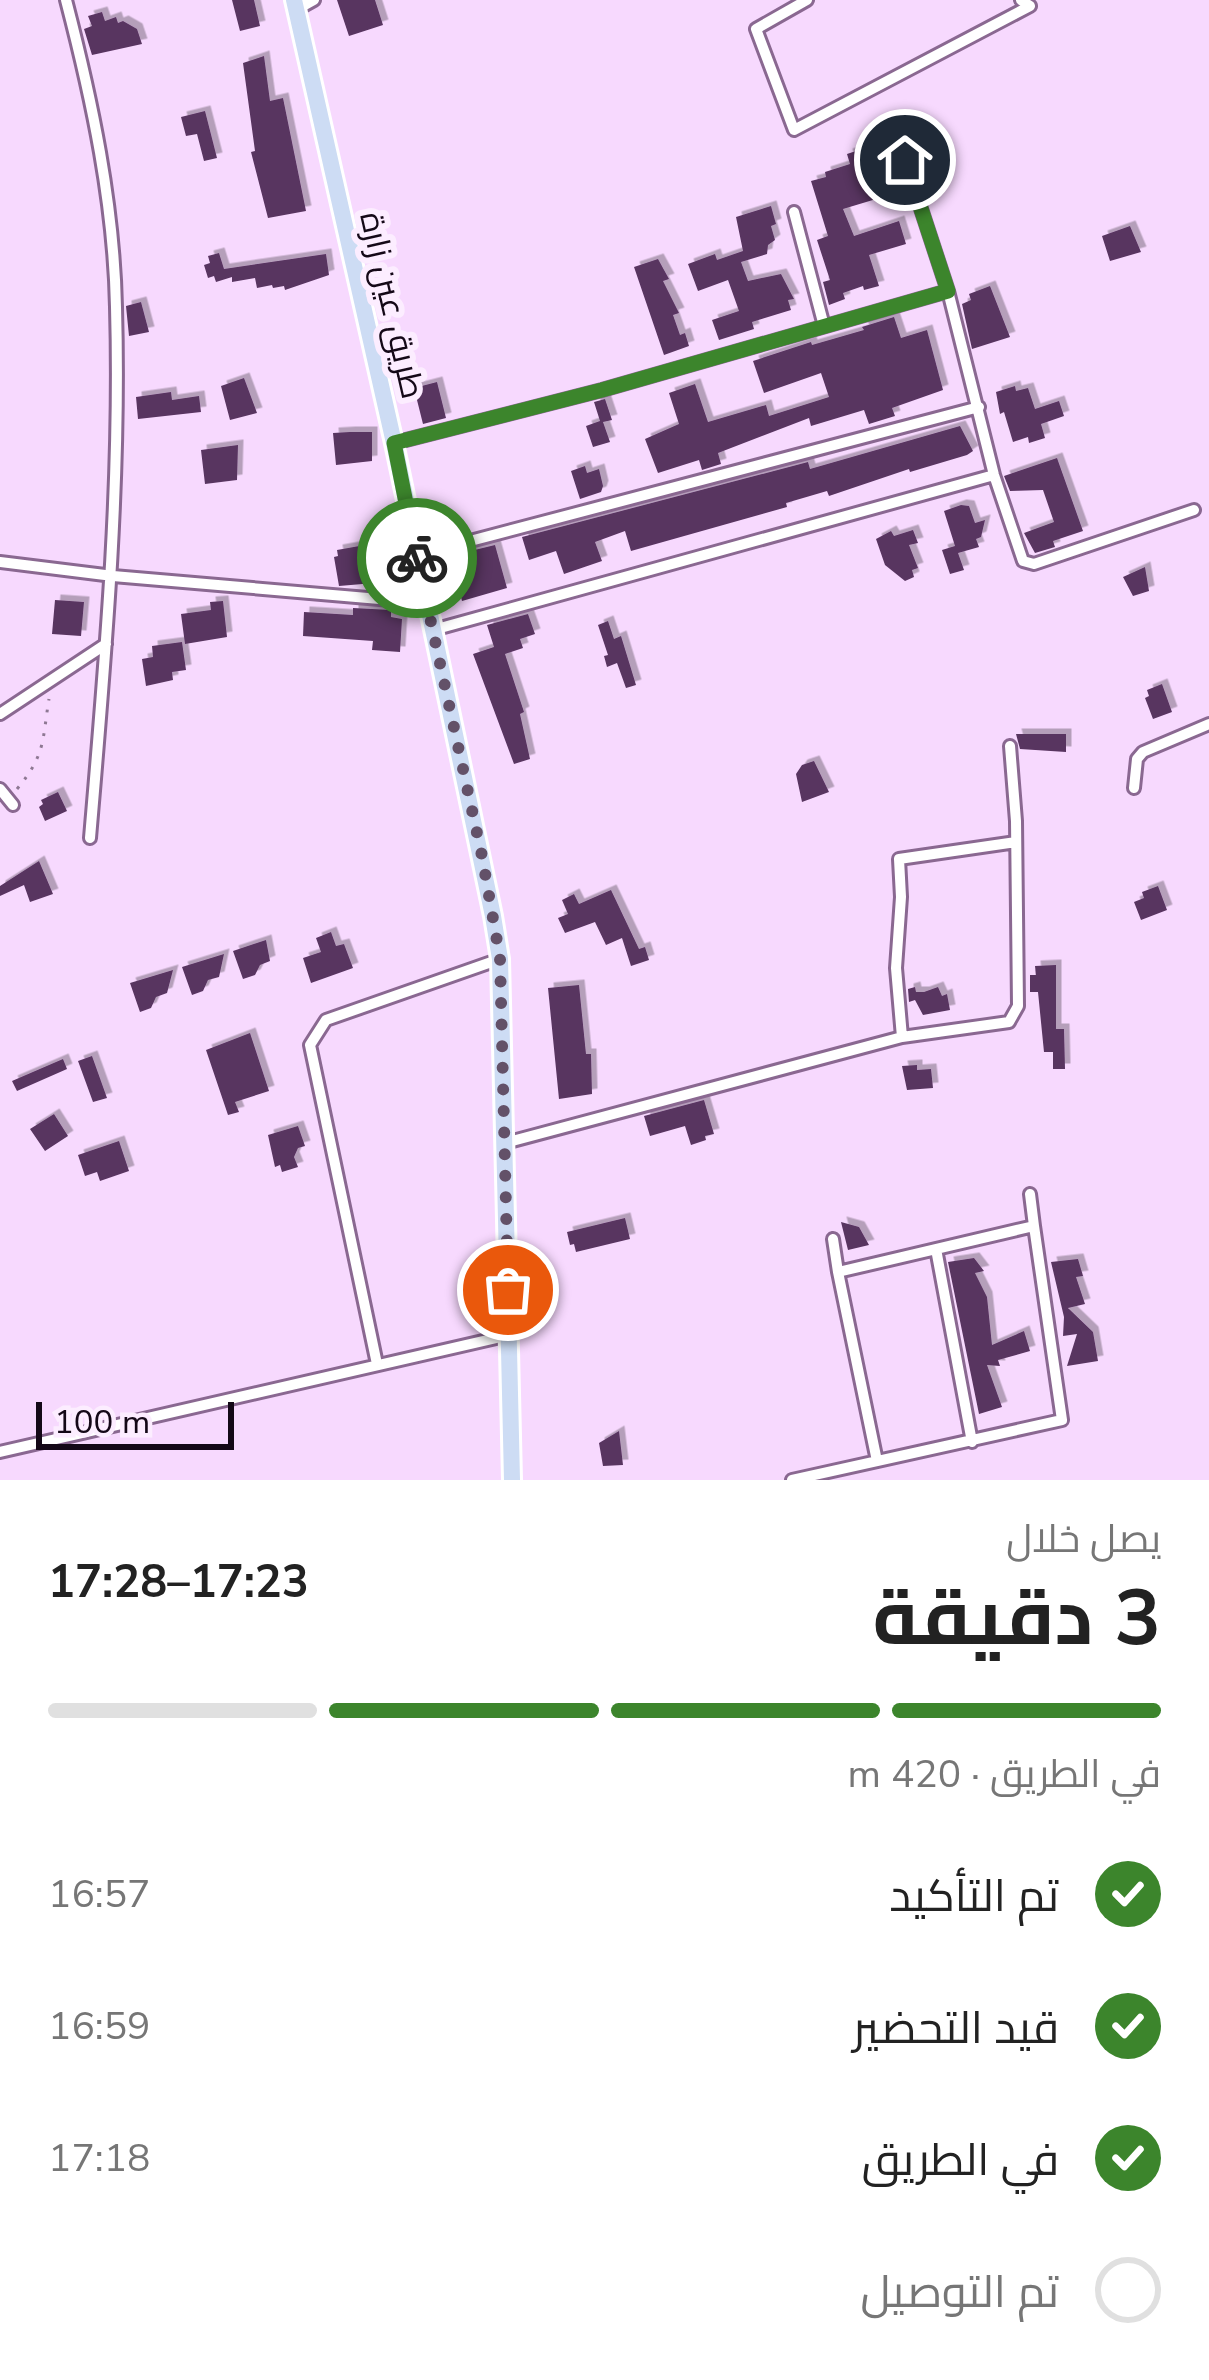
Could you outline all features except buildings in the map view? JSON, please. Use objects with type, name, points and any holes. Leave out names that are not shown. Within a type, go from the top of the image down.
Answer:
[{"type":"main road","name":"طريق عين زارة","points":[[295,5],[394,443],[500,958],[512,1480]]},
{"type":"street","points":[[66,0],[104,176],[116,304],[113,576],[90,838]]},
{"type":"street","points":[[295,5],[314,0]]},
{"type":"street","points":[[807,0],[756,29],[794,130],[1030,6],[1022,0]]},
{"type":"street","points":[[905,160],[948,291],[994,475],[1021,559],[1030,565],[1194,510]]},
{"type":"street","points":[[794,212],[824,326]]},
{"type":"street","points":[[394,443],[602,390],[948,291]]},
{"type":"street","points":[[417,555],[979,407]]},
{"type":"street","points":[[434,630],[994,475]]},
{"type":"street","points":[[0,562],[426,603]]},
{"type":"street","points":[[0,714],[106,644]]},
{"type":"street","points":[[1134,788],[1137,759],[1143,752],[1209,724]]},
{"type":"street","points":[[505,1143],[902,1037],[1009,1022],[1015,1016],[1016,842],[1010,746]]},
{"type":"street","points":[[902,1037],[896,968],[899,860],[1016,842]]},
{"type":"street","points":[[377,1364],[310,1045],[326,1020],[500,958]]},
{"type":"street","points":[[792,1480],[1062,1420],[1030,1194]]},
{"type":"street","points":[[838,1272],[1034,1226]]},
{"type":"street","points":[[832,1239],[877,1461]]},
{"type":"street","points":[[935,1249],[972,1442]]},
{"type":"street","points":[[0,1452],[508,1335]]},
{"type":"path","points":[[7,798],[37,765],[45,746],[52,680]]},
{"type":"way so far","points":[[417,558],[500,958],[508,1290]]},
{"type":"route","points":[[417,558],[394,443],[602,390],[948,291],[905,160]]}]
